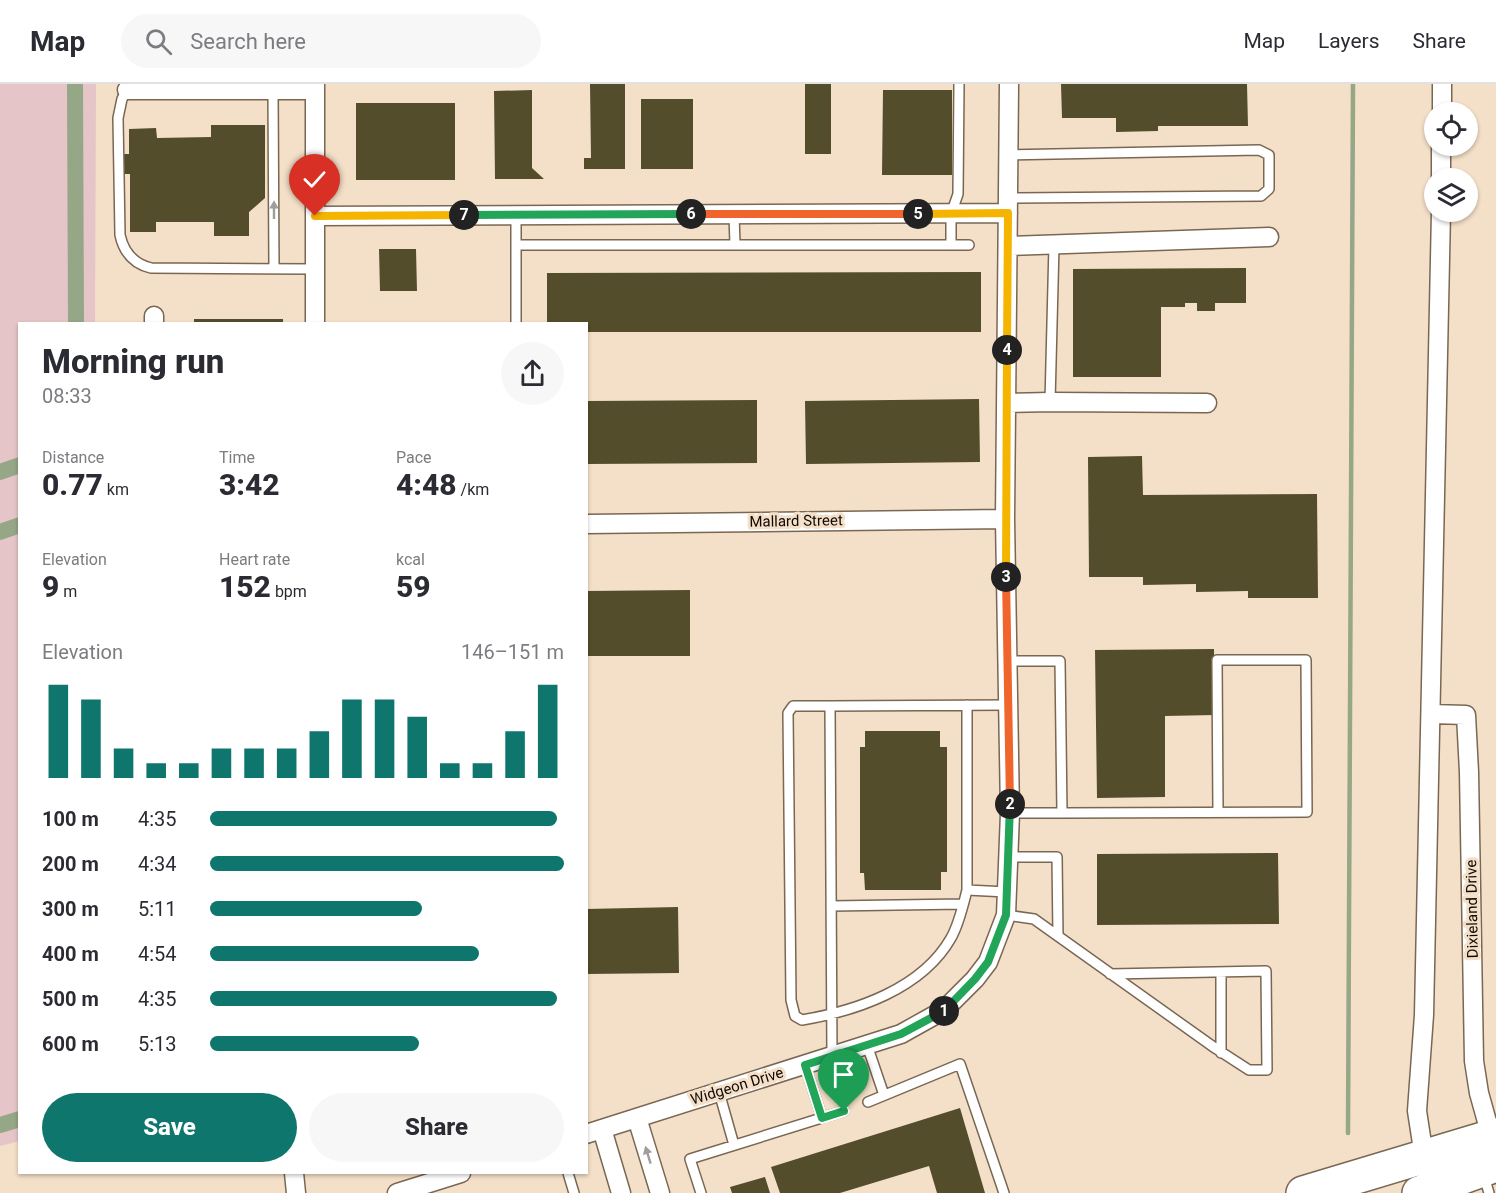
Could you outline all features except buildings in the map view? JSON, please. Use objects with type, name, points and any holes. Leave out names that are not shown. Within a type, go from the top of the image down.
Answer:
[{"type":"highway","points":[[1303,1193],[1424,1158],[1491,1160]]},
{"type":"highway","points":[[1424,1191],[1491,1160]]},
{"type":"street","name":"Widgeon Drive","points":[[594,1131],[901,1034],[944,1010],[975,979],[988,962],[1006,915],[1010,813],[1005,519],[1009,84]]},
{"type":"street","points":[[1442,84],[1442,102]]},
{"type":"street","points":[[127,90],[273,90],[315,87],[315,322]]},
{"type":"street","points":[[315,216],[951,214],[1008,206]]},
{"type":"street","points":[[1424,1191],[1424,1158],[1418,1111],[1424,1015],[1441,222]]},
{"type":"street","points":[[1008,246],[1269,237]]},
{"type":"street","points":[[1006,403],[1207,403]]},
{"type":"street","name":"Mallard Street","points":[[588,524],[1005,519]]},
{"type":"street","name":"Dixieland Drive","points":[[1431,714],[1466,715],[1474,1061],[1491,1160]]},
{"type":"street","points":[[637,1118],[660,1193]]},
{"type":"street","points":[[594,1131],[621,1193]]},
{"type":"street","points":[[294,1174],[296,1193]]},
{"type":"street","points":[[397,1193],[458,1174]]},
{"type":"lane","points":[[951,245],[951,214],[958,194],[959,84]]},
{"type":"lane","points":[[127,90],[122,99],[118,118],[120,235],[122,246],[128,255],[142,266],[151,268],[315,269]]},
{"type":"lane","points":[[273,90],[274,269]]},
{"type":"lane","points":[[1008,155],[1259,150],[1269,155],[1269,189],[1261,196],[1008,206]]},
{"type":"lane","points":[[734,214],[735,245]]},
{"type":"lane","points":[[516,215],[516,322]]},
{"type":"lane","points":[[516,244],[969,245]]},
{"type":"lane","points":[[1050,402],[1054,244]]},
{"type":"lane","points":[[1010,813],[1307,812],[1306,660],[1217,660],[1218,812]]},
{"type":"lane","points":[[1007,661],[1060,661],[1062,813]]},
{"type":"lane","points":[[967,705],[967,890],[951,938],[927,969],[891,992],[832,1015],[802,1020],[795,1016],[791,1000],[788,713],[793,706],[967,705],[1008,705]]},
{"type":"lane","points":[[830,706],[832,1057]]},
{"type":"lane","points":[[1008,857],[1057,856],[1058,936]]},
{"type":"lane","points":[[967,890],[1007,892]]},
{"type":"lane","points":[[831,906],[963,904]]},
{"type":"lane","points":[[1006,915],[1035,920],[1058,936],[1110,974],[1221,1053],[1249,1070],[1267,1070],[1266,971],[1110,974]]},
{"type":"lane","points":[[1221,972],[1221,1053]]},
{"type":"lane","points":[[867,1045],[884,1095]]},
{"type":"lane","points":[[868,1102],[960,1064],[1004,1193]]},
{"type":"lane","points":[[805,1065],[822,1118]]},
{"type":"lane","points":[[719,1092],[734,1145]]},
{"type":"lane","points":[[701,1193],[690,1159],[844,1111]]},
{"type":"lane","points":[[568,1174],[574,1193]]},
{"type":"shaded area","points":[[0,84],[96,84],[95,322],[18,322],[18,1142],[0,1146]]},
{"type":"waterway","points":[[75,84],[76,322]]},
{"type":"waterway","points":[[1348,1133],[1353,84]]},
{"type":"waterway","points":[[0,472],[18,466]]},
{"type":"waterway","points":[[0,532],[18,526]]},
{"type":"waterway","points":[[0,1125],[18,1120]]},
{"type":"route","points":[[315,216],[1008,213],[1005,519],[1010,813],[1006,915],[988,962],[975,979],[944,1010],[901,1034],[805,1065],[822,1118],[844,1111]]}]
